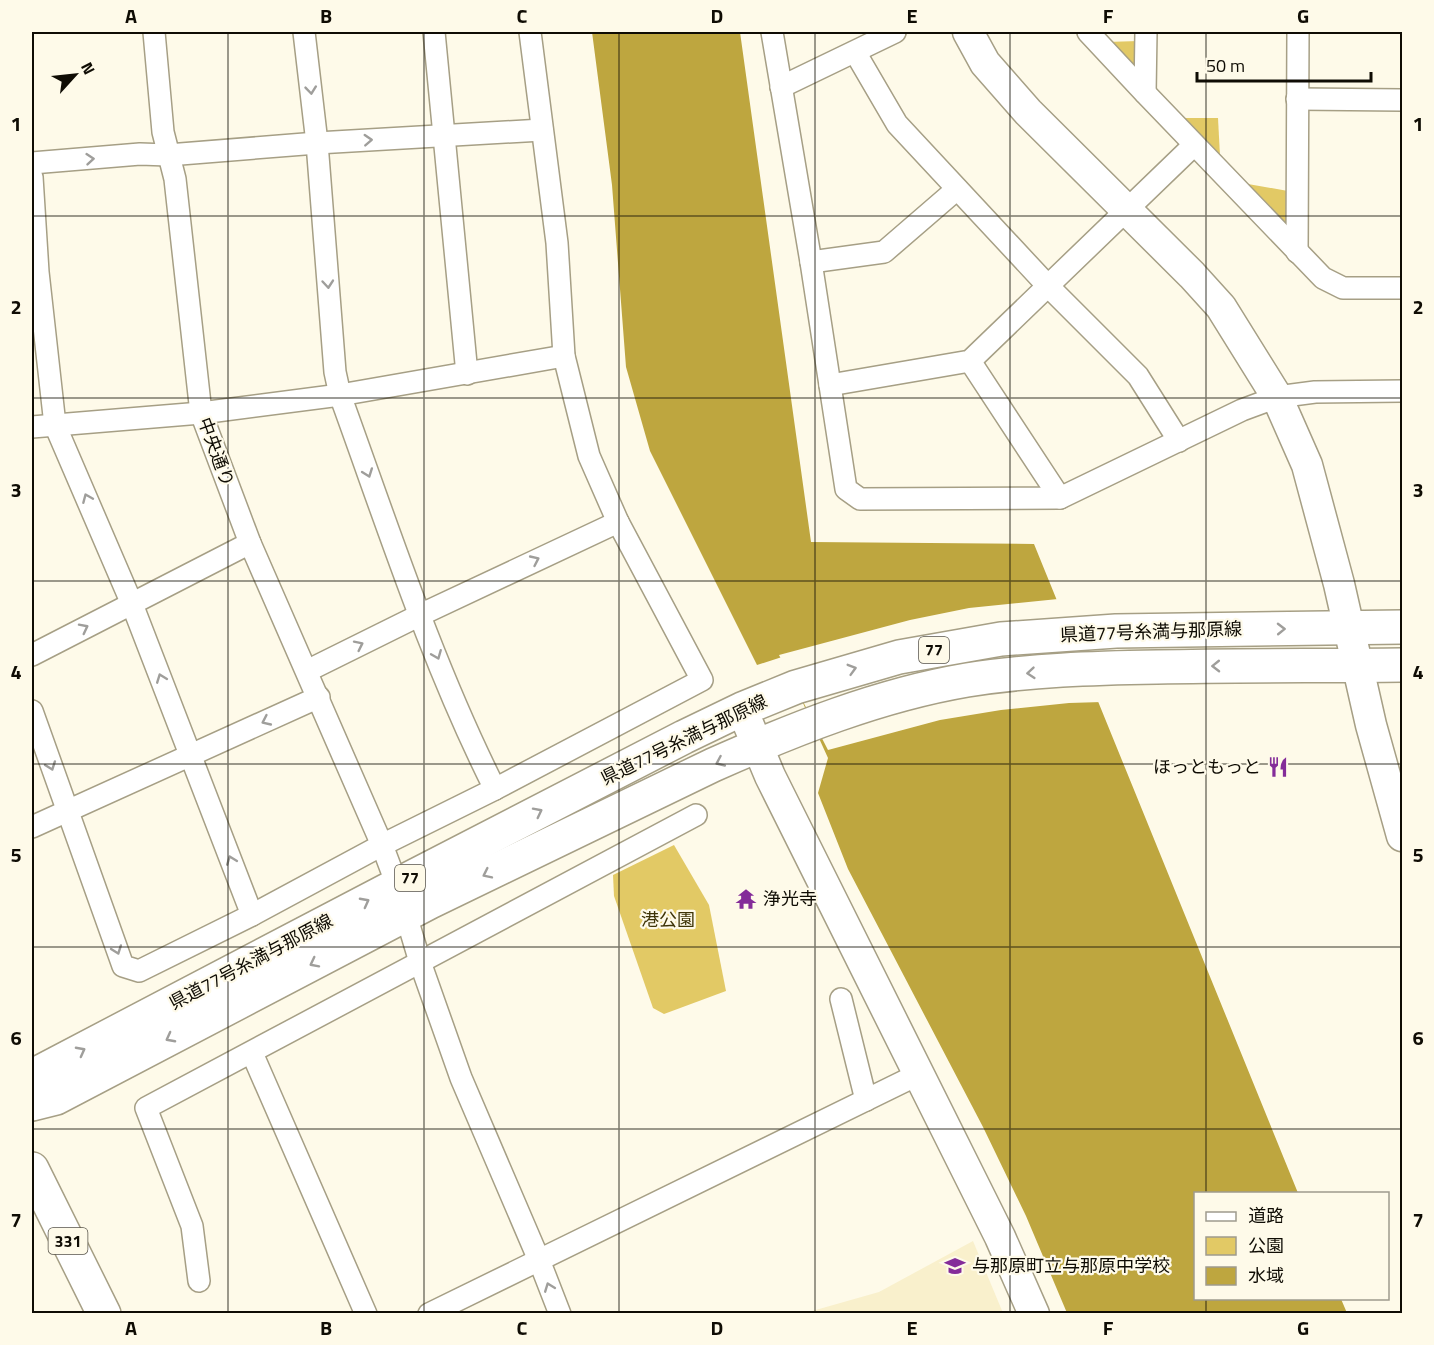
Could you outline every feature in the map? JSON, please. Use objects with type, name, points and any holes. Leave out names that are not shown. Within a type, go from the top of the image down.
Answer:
[{"type":"main road","name":"県道77号糸満与那原線","points":[[32,1104],[56,1098],[70,1091],[402,900],[742,709],[796,687],[899,657],[1001,639],[1075,633],[1402,627]]},
{"type":"main road","name":"県道77号糸満与那原線","points":[[32,1082],[42,1071],[402,900],[757,745],[861,707],[936,686],[1014,675],[1089,668],[1278,664],[1402,665]]},
{"type":"main road","name":"331","points":[[32,1169],[104,1314]]},
{"type":"street","name":"中央通り","points":[[154,32],[163,132],[175,178],[201,413],[250,543],[382,845],[461,1078],[560,1314]]},
{"type":"street","points":[[304,32],[316,143],[335,372],[340,395],[420,615],[495,789]]},
{"type":"street","points":[[434,32],[467,374]]},
{"type":"street","points":[[32,711],[123,966],[139,971],[252,915],[382,845],[495,789],[702,680],[618,522],[589,456],[564,356],[557,243],[530,32]]},
{"type":"street","points":[[772,32],[812,262],[846,489],[860,499],[1060,498],[1242,410],[1277,397],[1315,392],[1402,391]]},
{"type":"street","points":[[781,87],[895,32]]},
{"type":"street","points":[[968,32],[985,63],[1028,112],[1192,275],[1221,307],[1277,397],[1307,465],[1349,628],[1371,725],[1402,836]]},
{"type":"street","points":[[1088,32],[1323,279],[1343,288],[1402,288]]},
{"type":"street","points":[[1145,93],[1146,32]]},
{"type":"street","points":[[1298,32],[1298,252]]},
{"type":"street","points":[[855,52],[897,124],[1047,285],[1138,376],[1179,441]]},
{"type":"street","points":[[1297,99],[1402,100]]},
{"type":"street","points":[[32,164],[140,154],[168,155],[316,143],[542,130]]},
{"type":"street","points":[[830,385],[970,361],[1194,145]]},
{"type":"street","points":[[32,177],[38,273],[55,425],[132,604],[252,915]]},
{"type":"street","points":[[812,262],[884,252],[957,189]]},
{"type":"street","points":[[32,427],[201,413],[340,395],[564,356]]},
{"type":"street","points":[[970,361],[1060,498]]},
{"type":"street","points":[[307,671],[618,522]]},
{"type":"street","points":[[32,655],[250,543]]},
{"type":"street","points":[[32,827],[319,697]]},
{"type":"street","points":[[742,709],[778,791],[1000,1237],[1034,1314]]},
{"type":"street","points":[[200,1281],[192,1226],[146,1108],[696,815]]},
{"type":"street","points":[[841,999],[866,1100]]},
{"type":"street","points":[[252,1053],[366,1314]]},
{"type":"street","points":[[429,1314],[919,1074]]},
{"type":"shaded area","name":"与那原町立与那原中学校","points":[[973,1241],[1003,1313],[805,1313],[879,1292]]},
{"type":"green space","points":[[1139,41],[1141,68],[1129,67],[1106,42]]},
{"type":"green space","points":[[1180,118],[1218,118],[1220,156]]},
{"type":"green space","points":[[1248,184],[1288,191],[1289,226]]},
{"type":"green space","name":"港公園","points":[[674,845],[709,905],[726,991],[664,1014],[653,1008],[614,896],[613,875]]},
{"type":"water","points":[[592,32],[740,32],[811,542],[1034,544],[1298,1192],[1194,1192],[1194,1300],[1341,1300],[1347,1313],[1067,1313],[1026,1216],[983,1127],[848,869],[818,793],[828,758],[782,657],[757,665],[650,451],[626,367],[612,185]]},
{"type":"pier","points":[[1058,599],[1102,702],[1001,710],[940,720],[828,750],[779,655],[910,620],[969,608]]},
{"type":"place","name":"ほっともっと","points":[[1278,767]]},
{"type":"place","name":"浄光寺","points":[[746,899]]},
{"type":"place","name":"与那原町立与那原中学校","points":[[955,1266]]}]
